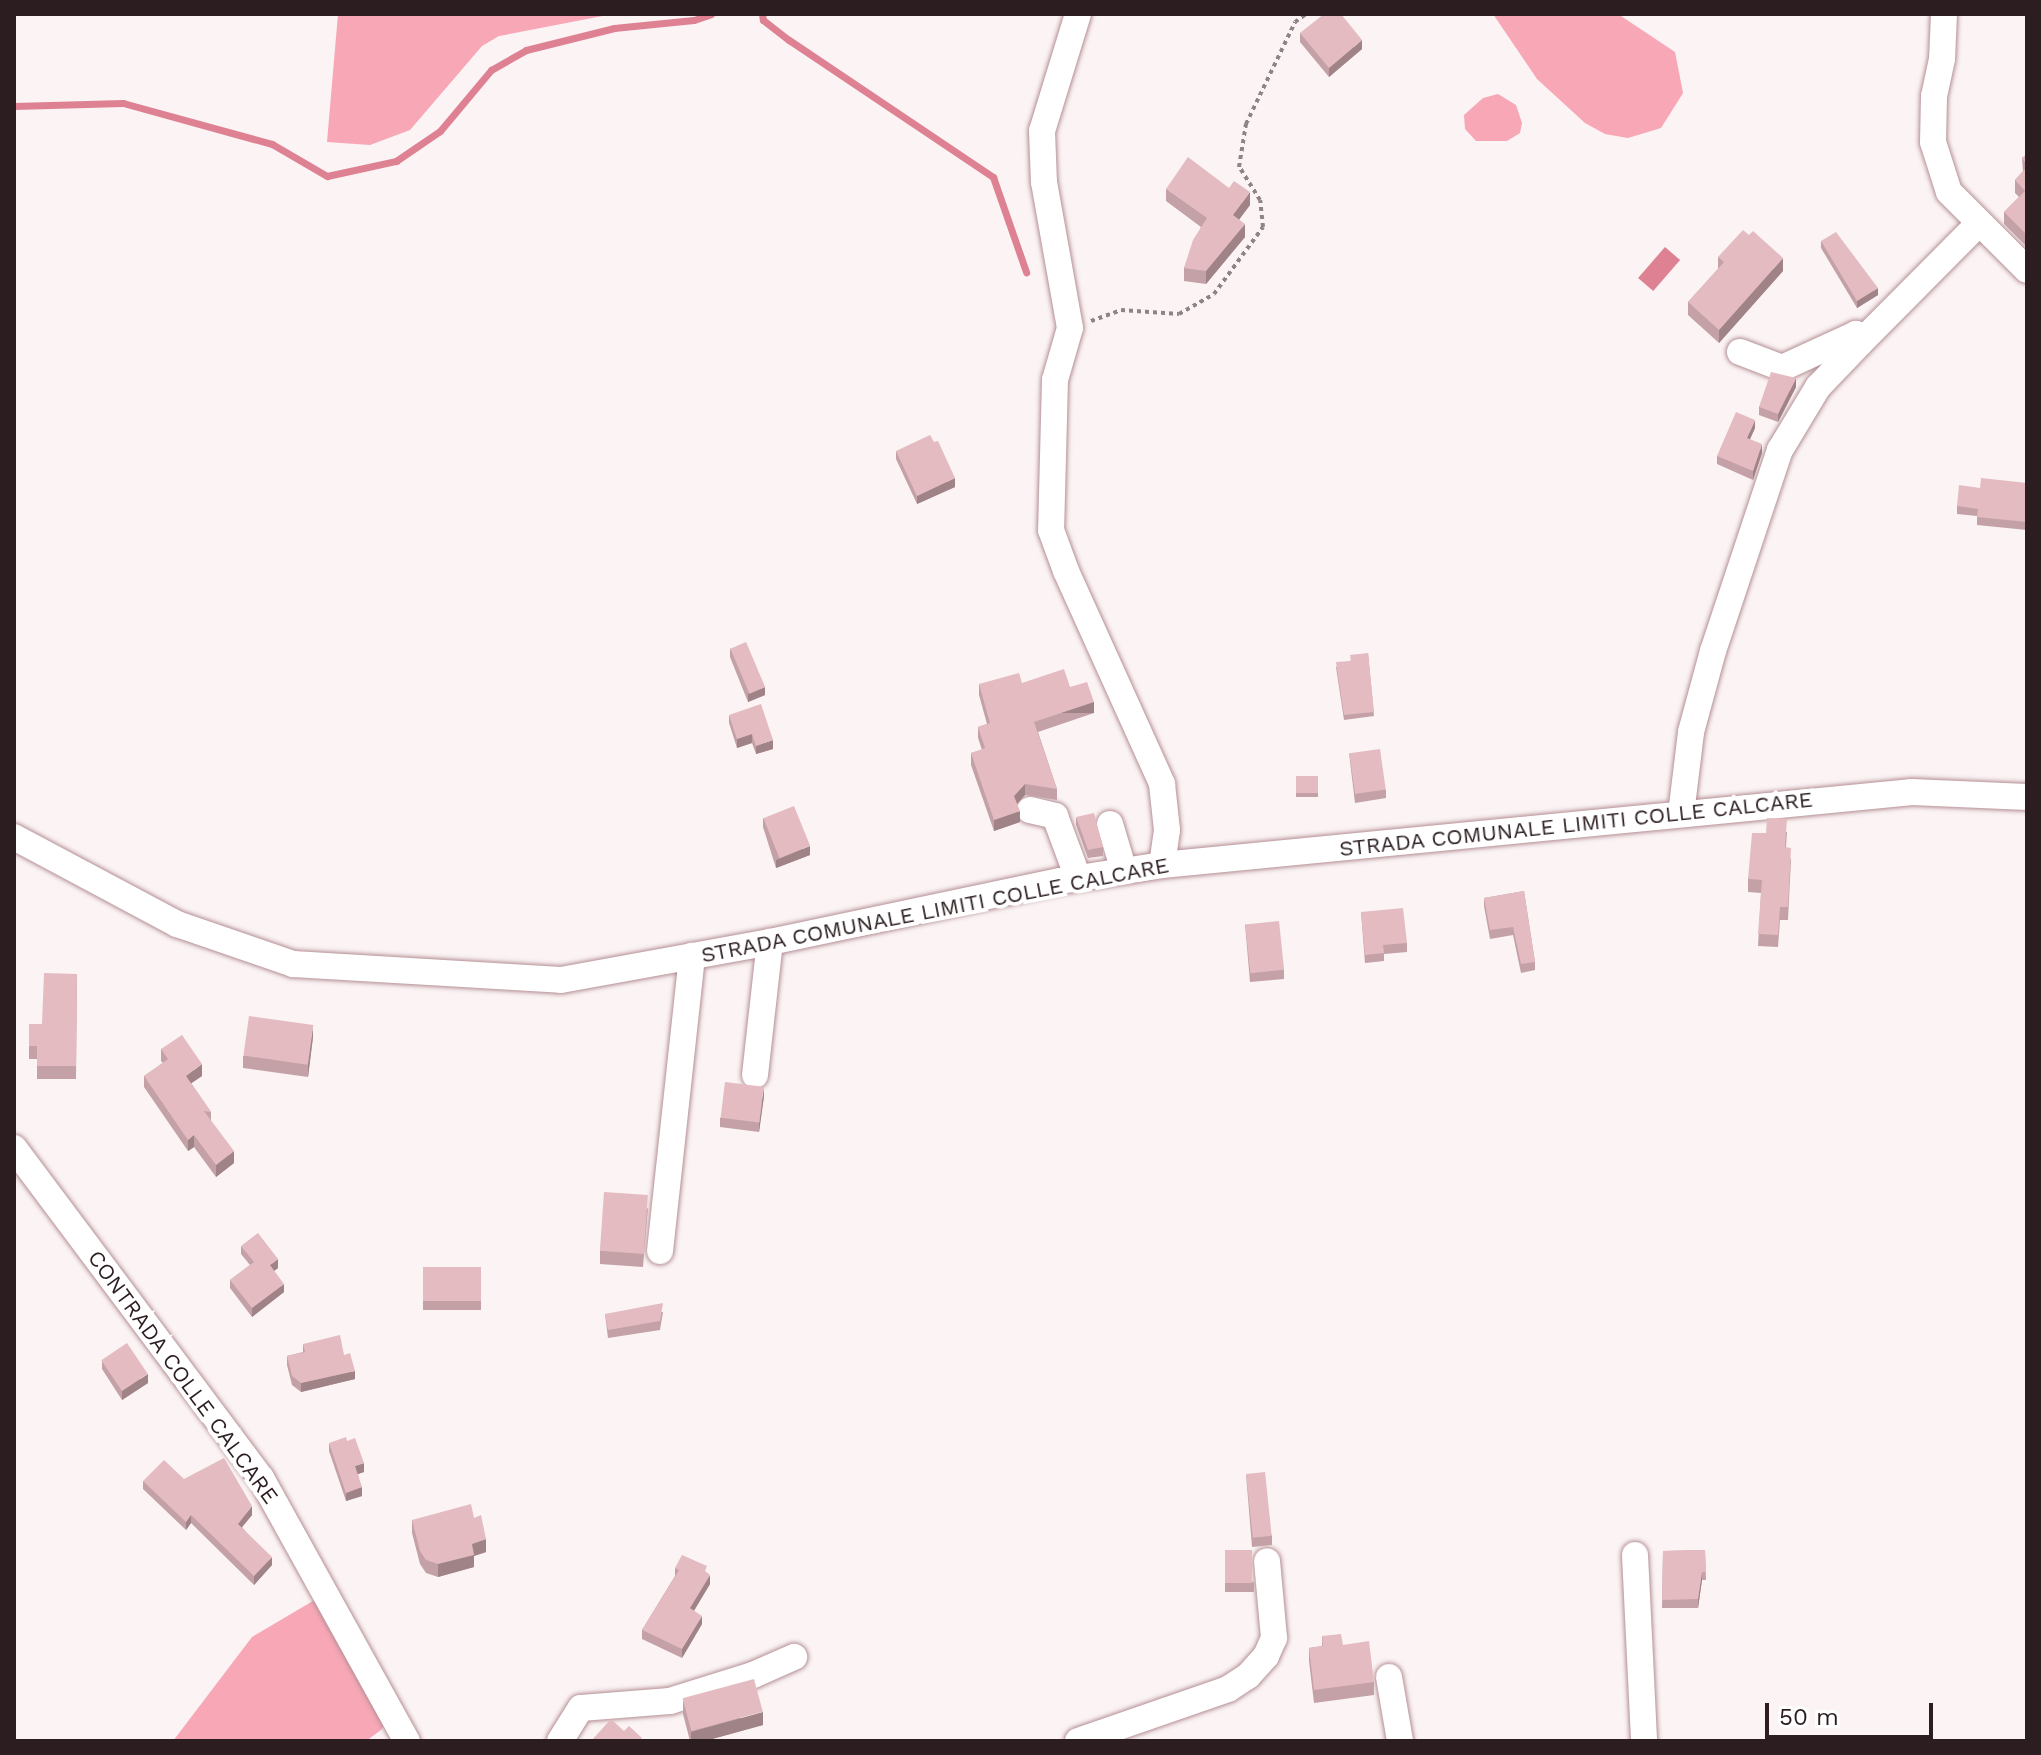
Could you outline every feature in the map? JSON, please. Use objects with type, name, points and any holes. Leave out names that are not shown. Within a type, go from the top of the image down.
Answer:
[{"type":"street","points":[[1078,14],[1042,131],[1044,182],[1070,328],[1055,380],[1051,530],[1071,584],[1162,784],[1167,830],[1162,865]]},
{"type":"street","points":[[1944,14],[1942,59],[1934,96],[1933,142],[1949,192],[2027,270]]},
{"type":"street","points":[[1681,814],[1691,732],[1780,450],[1818,387],[1979,223]]},
{"type":"street","points":[[1740,352],[1782,368],[1856,334],[1860,343]]},
{"type":"street","name":"STRADA COMUNALE LIMITI COLLE CALCARE","points":[[14,837],[177,924],[293,964],[561,980],[770,942],[1078,878],[1162,865],[1912,792],[2027,797]]},
{"type":"street","points":[[1030,810],[1055,816],[1078,878]]},
{"type":"street","points":[[1110,824],[1124,871]]},
{"type":"street","points":[[755,1075],[770,942]]},
{"type":"street","points":[[660,1251],[692,956]]},
{"type":"street","name":"CONTRADA COLLE CALCARE","points":[[14,1148],[261,1478],[407,1741]]},
{"type":"street","points":[[1635,1555],[1644,1741]]},
{"type":"street","points":[[1078,1741],[1228,1689],[1248,1676],[1266,1656],[1274,1638],[1267,1561]]},
{"type":"street","points":[[560,1741],[581,1708],[670,1701],[753,1675],[794,1657]]},
{"type":"street","points":[[1389,1677],[1400,1741]]},
{"type":"path","points":[[1070,328],[1121,310],[1179,314],[1214,294],[1263,227],[1260,200],[1239,167],[1246,124],[1295,22],[1306,14]]},
{"type":"shaded area","points":[[338,14],[613,14],[499,36],[482,46],[410,130],[370,145],[327,142]]},
{"type":"shaded area","points":[[1493,14],[1618,14],[1675,52],[1683,93],[1661,128],[1628,138],[1605,134],[1585,123],[1537,79]]},
{"type":"shaded area","points":[[1498,94],[1516,105],[1522,123],[1520,133],[1507,141],[1476,141],[1465,129],[1464,115],[1483,98]]},
{"type":"shaded area","points":[[1665,247],[1680,260],[1653,291],[1638,278]]},
{"type":"shaded area","points":[[318,1598],[390,1717],[381,1730],[366,1741],[173,1741],[252,1637]]},
{"type":"building","points":[[1324,14],[1341,14],[1362,40],[1329,68],[1300,33]]},
{"type":"building","points":[[1188,157],[1229,188],[1234,181],[1250,192],[1233,215],[1245,224],[1206,271],[1184,268],[1193,240],[1207,218],[1166,189]]},
{"type":"building","points":[[2027,167],[2027,235],[2004,212],[2025,191],[2015,180]]},
{"type":"building","points":[[1743,230],[1749,235],[1753,231],[1783,258],[1719,330],[1688,302],[1724,262],[1718,257]]},
{"type":"building","points":[[1836,232],[1878,288],[1857,301],[1821,241]]},
{"type":"building","points":[[1771,372],[1796,378],[1778,414],[1759,407]]},
{"type":"building","points":[[1736,412],[1755,420],[1747,438],[1762,444],[1753,471],[1717,456]]},
{"type":"building","points":[[930,435],[934,442],[938,441],[955,478],[917,496],[896,451]]},
{"type":"building","points":[[1981,478],[2027,483],[2027,522],[1977,517],[1978,509],[1957,506],[1959,485],[1980,488]]},
{"type":"building","points":[[746,642],[765,687],[749,694],[730,649]]},
{"type":"building","points":[[1368,653],[1374,712],[1344,715],[1336,662],[1351,661],[1350,655]]},
{"type":"building","points":[[1064,669],[1070,687],[1087,682],[1094,702],[1034,722],[1057,789],[1025,784],[1014,796],[1020,811],[994,820],[971,753],[985,748],[978,727],[990,723],[979,684],[1019,673],[1022,683]]},
{"type":"building","points":[[761,704],[773,740],[756,746],[752,734],[737,739],[729,715]]},
{"type":"building","points":[[1380,749],[1386,790],[1355,794],[1349,753]]},
{"type":"building","points":[[1296,776],[1318,776],[1318,793],[1296,793]]},
{"type":"building","points":[[794,806],[810,846],[780,858],[763,818]]},
{"type":"building","points":[[1094,813],[1103,847],[1088,850],[1076,817]]},
{"type":"building","points":[[1767,818],[1787,819],[1785,847],[1791,848],[1788,907],[1780,907],[1778,935],[1758,934],[1762,880],[1748,879],[1752,833],[1766,833]]},
{"type":"building","points":[[1524,891],[1535,962],[1521,964],[1513,927],[1490,930],[1484,898]]},
{"type":"building","points":[[1403,908],[1407,943],[1383,945],[1384,953],[1365,955],[1361,912]]},
{"type":"building","points":[[1279,921],[1284,970],[1250,973],[1245,925]]},
{"type":"building","points":[[44,973],[77,974],[76,1066],[37,1066],[37,1046],[29,1046],[29,1024],[42,1024]]},
{"type":"building","points":[[249,1016],[313,1025],[308,1065],[243,1056]]},
{"type":"building","points":[[182,1035],[202,1064],[186,1076],[211,1112],[204,1111],[234,1151],[216,1165],[194,1135],[188,1140],[144,1076],[168,1059],[161,1049]]},
{"type":"building","points":[[725,1082],[764,1087],[759,1122],[721,1118]]},
{"type":"building","points":[[604,1192],[648,1195],[644,1254],[600,1251]]},
{"type":"building","points":[[258,1233],[278,1259],[270,1265],[284,1284],[252,1308],[230,1280],[254,1262],[241,1246]]},
{"type":"building","points":[[423,1267],[481,1267],[481,1301],[423,1301]]},
{"type":"building","points":[[663,1303],[660,1321],[608,1330],[605,1314]]},
{"type":"building","points":[[340,1335],[344,1355],[350,1353],[355,1371],[301,1383],[292,1376],[287,1356],[305,1352],[303,1344]]},
{"type":"building","points":[[127,1343],[148,1374],[122,1391],[101,1360]]},
{"type":"building","points":[[346,1437],[347,1441],[355,1438],[364,1463],[355,1466],[362,1487],[346,1493],[329,1443]]},
{"type":"building","points":[[224,1458],[252,1506],[238,1524],[272,1557],[254,1576],[191,1515],[186,1522],[143,1481],[164,1460],[184,1479]]},
{"type":"building","points":[[1265,1472],[1272,1536],[1253,1538],[1246,1474]]},
{"type":"building","points":[[471,1504],[474,1518],[481,1515],[486,1539],[472,1544],[474,1555],[438,1564],[426,1560],[420,1551],[412,1520]]},
{"type":"building","points":[[1225,1550],[1252,1550],[1252,1583],[1225,1583]]},
{"type":"building","points":[[1705,1550],[1706,1572],[1702,1572],[1698,1599],[1662,1600],[1663,1551]]},
{"type":"building","points":[[682,1555],[707,1566],[705,1571],[710,1575],[690,1608],[702,1616],[682,1649],[642,1630],[679,1570],[675,1568]]},
{"type":"building","points":[[1341,1634],[1343,1645],[1369,1641],[1374,1682],[1314,1690],[1309,1648],[1323,1646],[1322,1636]]},
{"type":"building","points":[[754,1679],[763,1712],[691,1731],[683,1698]]},
{"type":"building","points":[[611,1719],[624,1731],[629,1726],[642,1738],[639,1741],[591,1741]]},
{"type":"waterway","points":[[14,106],[123,103],[272,144],[327,176],[396,161],[440,131],[491,70],[526,50],[614,28],[694,20],[711,14]]},
{"type":"waterway","points":[[762,14],[763,20],[789,40],[993,177],[1026,272]]}]
